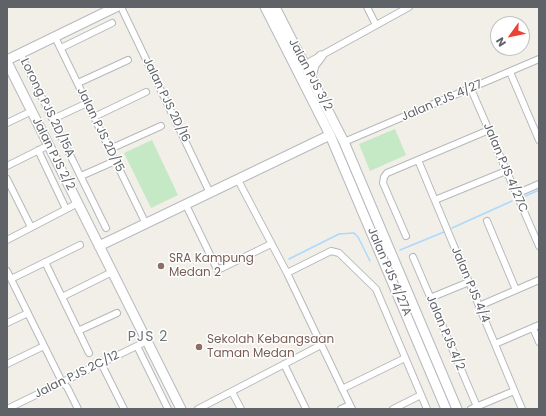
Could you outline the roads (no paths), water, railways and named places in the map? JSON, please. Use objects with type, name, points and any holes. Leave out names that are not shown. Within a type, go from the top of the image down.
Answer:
[{"type":"main road","points":[[7,61],[20,53],[116,7]]},
{"type":"main road","name":"Jalan PJS 3/2","points":[[265,7],[301,67],[311,77],[344,142]]},
{"type":"main road","name":"Jalan PJS 3/2","points":[[275,7],[330,135]]},
{"type":"main road","points":[[311,77],[314,65],[321,56]]},
{"type":"main road","name":"Jalan PJS 2/2","points":[[7,61],[11,79],[32,111],[180,409]]},
{"type":"main road","points":[[318,141],[324,121]]},
{"type":"main road","points":[[99,246],[330,135]]},
{"type":"main road","name":"Jalan PJS 4/27A","points":[[330,135],[446,409]]},
{"type":"main road","points":[[318,141],[337,150]]},
{"type":"main road","name":"Jalan PJS 4/27A","points":[[344,142],[458,409]]},
{"type":"main road","points":[[393,282],[398,285],[402,278]]},
{"type":"main road","points":[[403,306],[405,299],[412,301]]},
{"type":"street","name":"Jalan PJS 2D/16","points":[[121,7],[210,193]]},
{"type":"street","points":[[367,7],[376,25]]},
{"type":"street","points":[[301,67],[409,7]]},
{"type":"street","points":[[61,48],[112,23]]},
{"type":"street","name":"Jalan PJS 2D/15","points":[[55,36],[146,224]]},
{"type":"street","name":"Lorong PJS 2D/15A","points":[[20,53],[106,228]]},
{"type":"street","name":"Jalan PJS 4/27","points":[[344,142],[539,59]]},
{"type":"street","points":[[78,83],[128,60]]},
{"type":"street","points":[[510,72],[539,140]]},
{"type":"street","name":"Jalan PJS 4/27C","points":[[471,89],[539,246]]},
{"type":"street","points":[[94,117],[146,92]]},
{"type":"street","points":[[53,119],[87,103]]},
{"type":"street","points":[[7,123],[32,111]]},
{"type":"street","points":[[110,150],[160,126]]},
{"type":"street","points":[[406,236],[384,183],[384,177],[387,173],[489,130]]},
{"type":"street","points":[[7,166],[49,145]]},
{"type":"street","points":[[38,150],[66,209]]},
{"type":"street","name":"Jalan PJS 4/4","points":[[418,160],[522,409]]},
{"type":"street","points":[[81,176],[115,161]]},
{"type":"street","points":[[435,200],[506,170]]},
{"type":"street","points":[[7,179],[31,227]]},
{"type":"street","points":[[238,180],[286,273],[351,407],[341,409]]},
{"type":"street","points":[[516,194],[539,184]]},
{"type":"street","points":[[7,240],[78,203]]},
{"type":"street","points":[[186,205],[217,269],[271,244]]},
{"type":"street","points":[[487,221],[516,290]]},
{"type":"street","points":[[11,279],[80,245]]},
{"type":"street","points":[[286,273],[331,252],[339,253],[376,289],[427,409]]},
{"type":"street","name":"Jalan PJS 4/2","points":[[413,258],[475,408]]},
{"type":"street","points":[[45,262],[89,353]]},
{"type":"street","points":[[7,271],[62,382],[67,386],[78,409]]},
{"type":"street","points":[[62,297],[112,272]]},
{"type":"street","points":[[479,306],[539,280]]},
{"type":"street","points":[[430,298],[469,282]]},
{"type":"street","points":[[7,323],[28,313]]},
{"type":"street","points":[[78,331],[116,313]]},
{"type":"street","points":[[495,344],[536,326],[539,342]]},
{"type":"street","name":"Jalan PJS 2C/12","points":[[7,409],[147,341]]},
{"type":"street","points":[[198,409],[321,345]]},
{"type":"street","points":[[7,364],[44,346]]},
{"type":"street","points":[[137,346],[168,409]]},
{"type":"street","points":[[342,388],[405,358]]},
{"type":"street","points":[[102,363],[124,409]]},
{"type":"street","points":[[284,364],[306,409]]},
{"type":"street","points":[[475,408],[514,391]]},
{"type":"street","points":[[232,392],[241,409]]},
{"type":"street","points":[[393,409],[421,395]]},
{"type":"waterway","points":[[523,197],[539,190]]},
{"type":"waterway","points":[[452,228],[512,201]]},
{"type":"waterway","points":[[400,250],[444,232]]},
{"type":"waterway","points":[[289,259],[339,234],[354,233],[358,237],[370,261]]},
{"type":"place","name":"SRA Kampung Medan 2","points":[[161,266]]},
{"type":"place","name":"Sekolah Kebangsaan Taman Medan","points":[[199,347]]},
{"type":"district","name":"PJS 2","points":[[148,337]]}]
